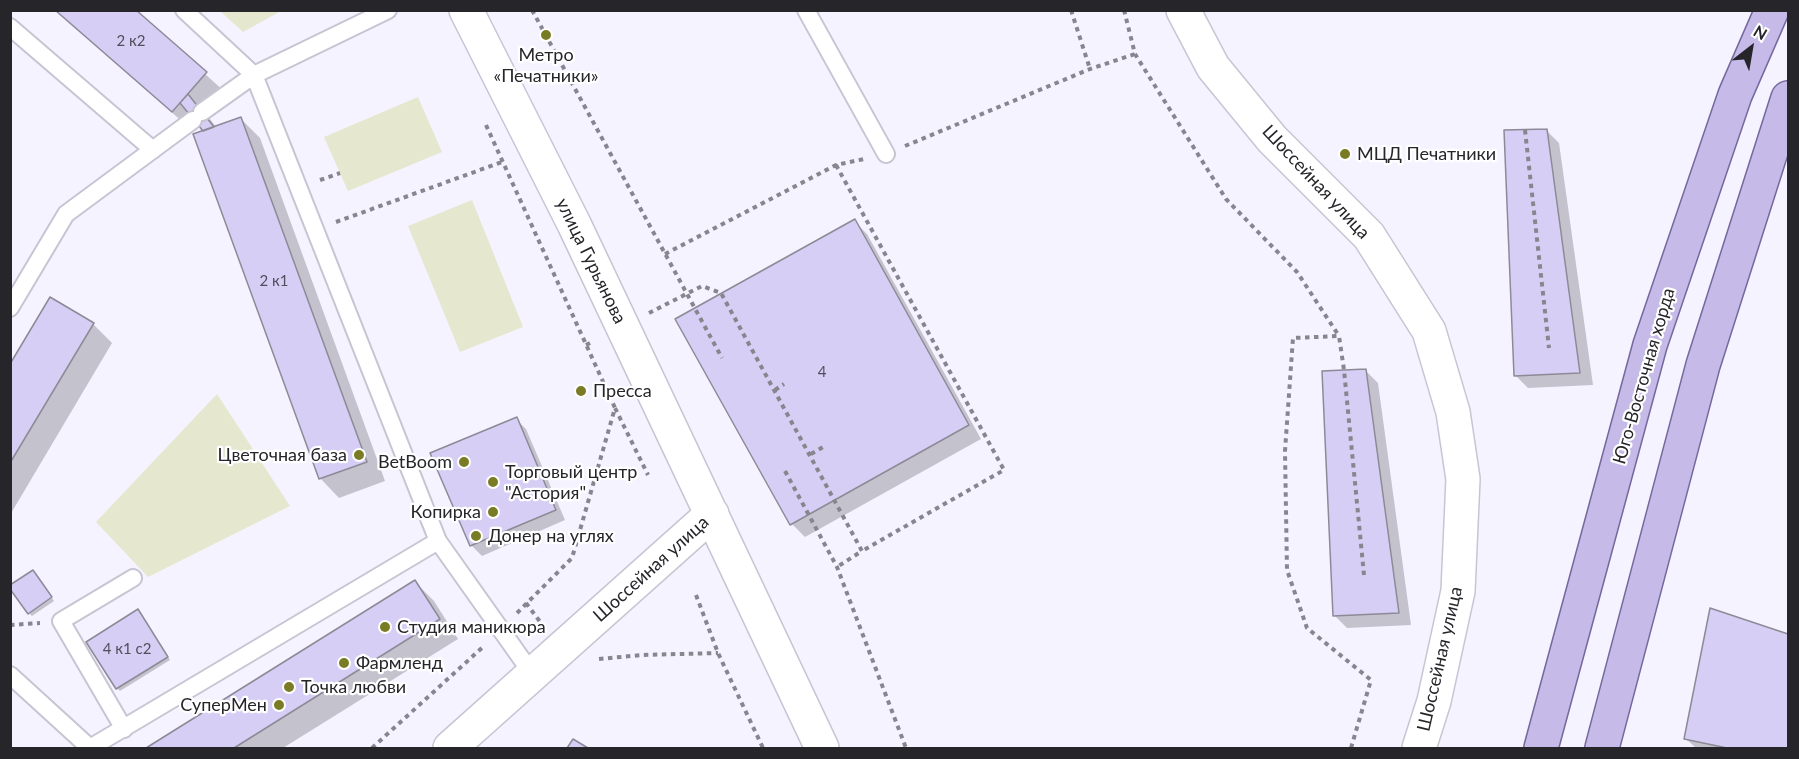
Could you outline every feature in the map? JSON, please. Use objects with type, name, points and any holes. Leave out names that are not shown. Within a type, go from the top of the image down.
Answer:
[{"type":"main road","name":"улица Гурьянова","points":[[466,10],[574,224],[712,514]]},
{"type":"main road","name":"Шоссейная улица","points":[[1183,10],[1213,67],[1272,139],[1369,236],[1429,331],[1453,412],[1463,479],[1458,591],[1434,701],[1419,748]]},
{"type":"main road","name":"Юго-Восточная хорда","points":[[1541,747],[1650,345],[1735,95],[1772,10]]},
{"type":"main road","points":[[1602,748],[1703,364],[1788,98]]},
{"type":"main road","name":"Шоссейная улица","points":[[450,748],[712,514],[822,748]]},
{"type":"lane","points":[[184,10],[254,75],[438,541],[533,675]]},
{"type":"lane","points":[[10,308],[66,214],[254,75],[388,10]]},
{"type":"lane","points":[[807,10],[885,154]]},
{"type":"lane","points":[[10,27],[153,150]]},
{"type":"lane","points":[[10,675],[90,748],[438,541]]},
{"type":"lane","points":[[124,729],[61,621],[133,578]]},
{"type":"path","points":[[532,10],[722,358]]},
{"type":"path","points":[[1071,10],[1090,69]]},
{"type":"path","points":[[1124,10],[1135,54],[1226,199],[1297,272],[1339,336],[1364,575]]},
{"type":"path","points":[[665,254],[836,165],[885,154],[1090,69],[1135,54]]},
{"type":"path","points":[[483,118],[615,408],[648,475]]},
{"type":"path","points":[[1525,130],[1549,348]]},
{"type":"path","points":[[316,230],[502,162]]},
{"type":"path","points":[[836,165],[1004,470],[837,567]]},
{"type":"path","points":[[687,294],[702,286],[721,293],[862,551]]},
{"type":"path","points":[[1339,336],[1293,338],[1285,451],[1287,570],[1307,628],[1371,680],[1351,748]]},
{"type":"path","points":[[775,390],[784,384]]},
{"type":"path","points":[[372,748],[501,630],[572,558],[615,408]]},
{"type":"path","points":[[810,454],[823,447]]},
{"type":"path","points":[[785,471],[837,567],[906,748]]},
{"type":"path","points":[[696,595],[718,653],[764,748]]},
{"type":"path","points":[[595,660],[642,655],[718,653]]},
{"type":"green space","points":[[220,11],[281,11],[243,32]]},
{"type":"green space","points":[[418,97],[442,152],[348,191],[324,137]]},
{"type":"green space","points":[[472,200],[523,327],[460,352],[408,226]]},
{"type":"green space","points":[[217,394],[290,506],[148,577],[96,522]]},
{"type":"building","points":[[55,10],[136,10],[207,72],[172,112]]},
{"type":"building","points":[[188,94],[214,127],[203,131],[180,103]]},
{"type":"building","points":[[241,117],[367,462],[319,479],[193,134]]},
{"type":"building","points":[[1547,129],[1580,373],[1514,376],[1504,130]]},
{"type":"building","points":[[855,219],[969,425],[790,525],[675,319]]},
{"type":"building","points":[[50,297],[94,323],[10,463],[10,364]]},
{"type":"building","points":[[1366,369],[1399,613],[1333,616],[1322,371]]},
{"type":"building","name":"Торговый центр \"Астория\"","points":[[517,417],[556,510],[470,546],[430,453]]},
{"type":"building","points":[[33,570],[52,597],[28,614],[10,589],[10,585]]},
{"type":"building","points":[[415,580],[440,619],[234,748],[146,748]]},
{"type":"building","points":[[1710,608],[1788,634],[1788,748],[1727,748],[1684,739]]},
{"type":"building","points":[[138,609],[168,657],[116,689],[86,642]]},
{"type":"building","points":[[573,739],[588,748],[567,748]]},
{"type":"place","name":"Метро «Печатники»","points":[[546,35]]},
{"type":"place","name":"МЦД Печатники","points":[[1345,154]]},
{"type":"place","name":"Пресса","points":[[581,391]]},
{"type":"place","name":"Цветочная база","points":[[359,455]]},
{"type":"place","name":"BetBoom","points":[[464,462]]},
{"type":"place","name":"Торговый центр \"Астория\"","points":[[493,482]]},
{"type":"place","name":"Копирка","points":[[493,512]]},
{"type":"place","name":"Донер на углях","points":[[476,536]]},
{"type":"place","name":"Студия маникюра","points":[[385,627]]},
{"type":"place","name":"Фармленд","points":[[344,663]]},
{"type":"place","name":"Точка любви","points":[[289,687]]},
{"type":"place","name":"СуперМен","points":[[279,705]]}]
